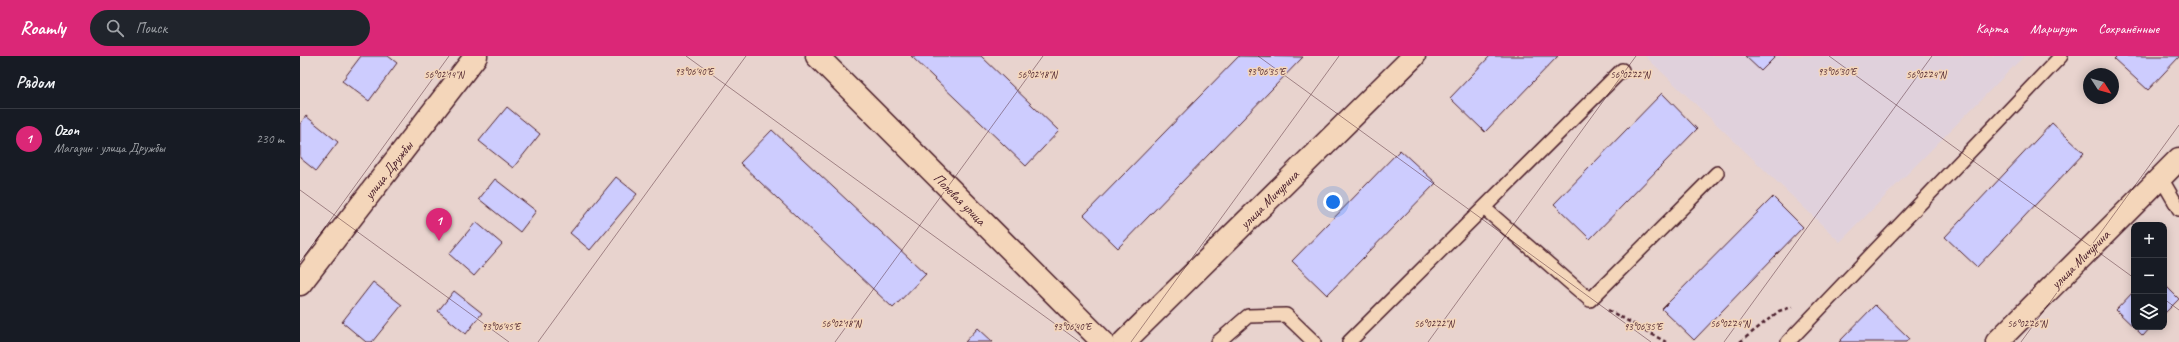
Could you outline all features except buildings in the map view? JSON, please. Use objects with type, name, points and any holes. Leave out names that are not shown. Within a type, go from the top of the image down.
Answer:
[{"type":"street","name":"улица Дружбы","points":[[300,284],[476,56]]},
{"type":"street","name":"Полевая улица","points":[[817,56],[1102,342]]},
{"type":"street","name":"улица Мичурина","points":[[1124,342],[1414,56]]},
{"type":"street","name":"улица Мичурина","points":[[1997,342],[2179,159]]},
{"type":"lane","points":[[1788,342],[2061,56]]},
{"type":"lane","points":[[1349,342],[1622,70]]},
{"type":"lane","points":[[1484,208],[1590,300],[1717,173]]},
{"type":"lane","points":[[2160,178],[2179,209]]},
{"type":"lane","points":[[1218,342],[1248,316],[1286,315],[1314,342]]},
{"type":"path","points":[[1590,300],[1666,342]]},
{"type":"path","points":[[1740,342],[1779,311],[1794,307]]},
{"type":"shaded area","points":[[1645,56],[2024,56],[1840,242]]},
{"type":"place","name":"Ozon","points":[[439,241]]}]
